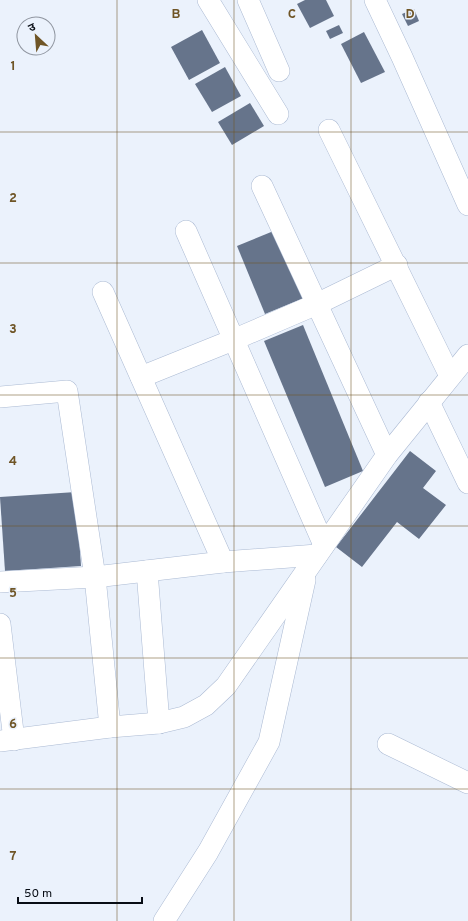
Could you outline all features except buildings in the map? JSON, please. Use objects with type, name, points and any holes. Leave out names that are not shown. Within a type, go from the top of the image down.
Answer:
[{"type":"street","points":[[208,0],[278,114]]},
{"type":"street","points":[[248,0],[279,72]]},
{"type":"street","points":[[375,0],[468,205]]},
{"type":"street","points":[[241,54],[265,40]]},
{"type":"street","points":[[329,130],[450,376]]},
{"type":"street","points":[[262,186],[387,455]]},
{"type":"street","points":[[164,921],[208,852],[270,742],[316,556],[233,340],[186,231]]},
{"type":"street","points":[[141,377],[317,304],[396,265]]},
{"type":"street","points":[[103,292],[223,562]]},
{"type":"street","points":[[0,624],[7,741],[159,722],[184,717],[196,712],[206,706],[226,686],[387,455],[468,355]]},
{"type":"street","points":[[0,397],[67,391],[95,577],[110,727]]},
{"type":"street","points":[[429,402],[468,483]]},
{"type":"street","points":[[0,582],[95,577],[223,562],[316,556]]},
{"type":"street","points":[[147,571],[159,722]]},
{"type":"street","points":[[388,744],[468,783]]}]
